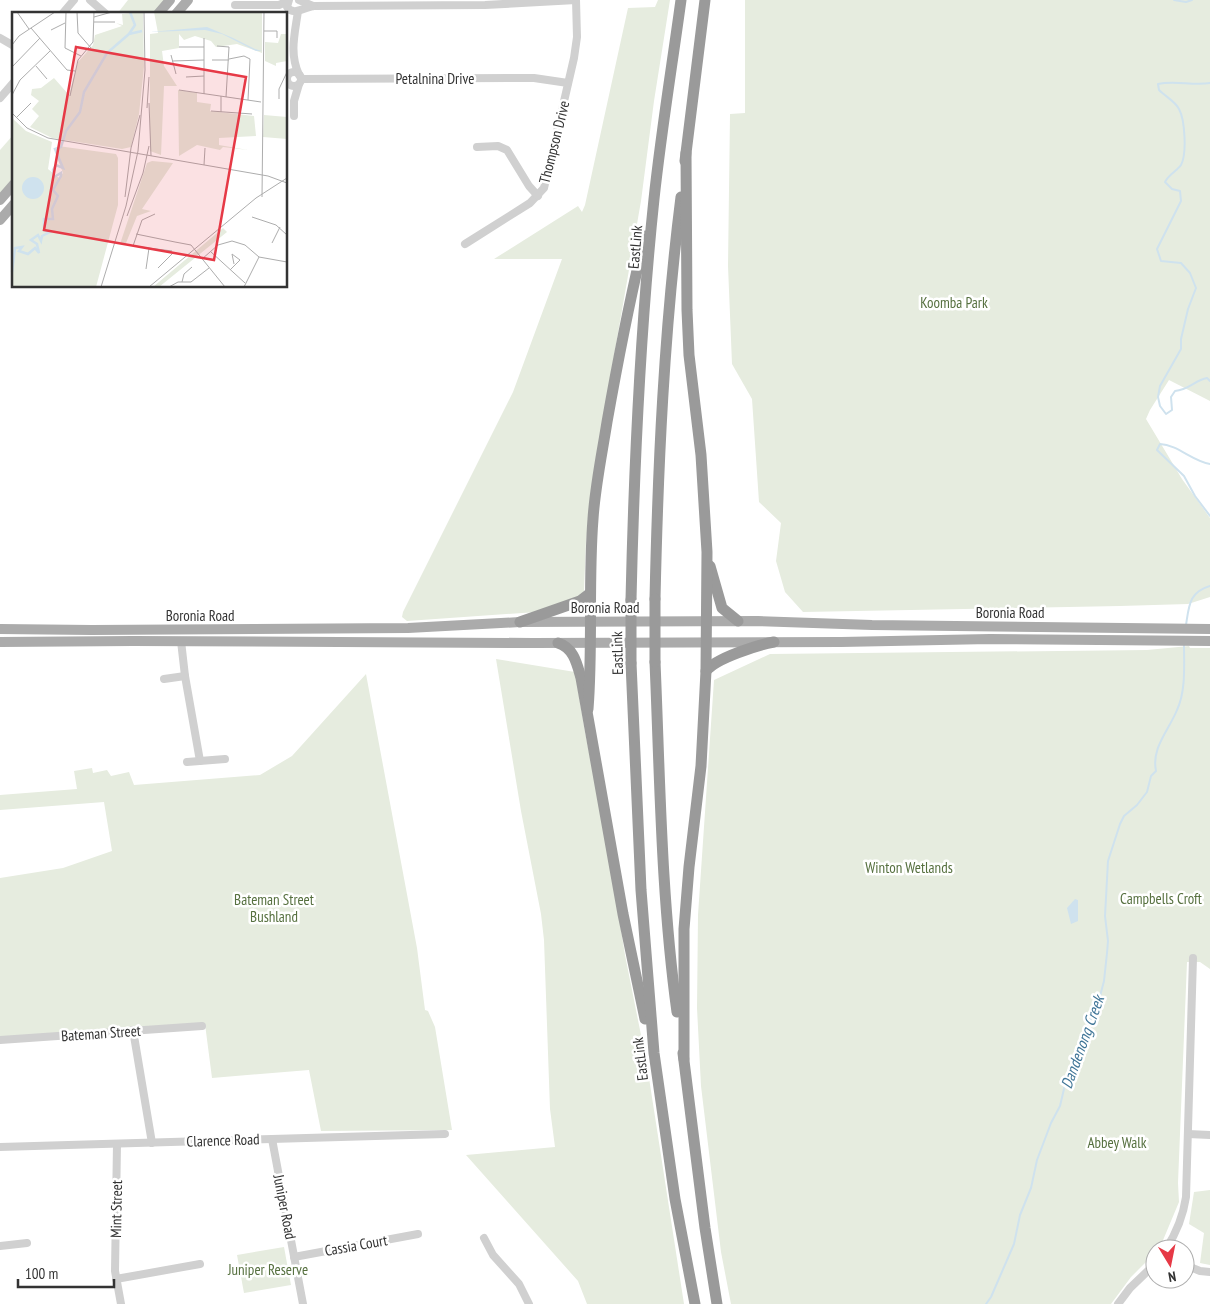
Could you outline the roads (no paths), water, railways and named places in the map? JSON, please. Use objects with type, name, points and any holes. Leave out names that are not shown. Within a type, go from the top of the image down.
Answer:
[{"type":"highway","name":"EastLink","points":[[681,0],[654,198],[638,393],[634,471],[631,664],[641,890],[654,1053],[675,1199],[695,1304]]},
{"type":"highway","points":[[705,0],[672,266],[663,378],[658,463],[655,662],[663,862],[671,967],[705,1228],[717,1304]]},
{"type":"highway","points":[[684,1059],[684,929],[701,766],[706,671],[706,552],[701,455],[689,355],[687,310],[686,154]]},
{"type":"highway","points":[[588,708],[593,516],[600,466],[632,293],[654,198]]},
{"type":"highway","points":[[706,552],[722,608],[738,621]]},
{"type":"highway","points":[[520,622],[580,601],[590,594]]},
{"type":"highway","points":[[706,671],[714,662],[774,642]]},
{"type":"highway","points":[[558,643],[568,648],[574,656],[581,678],[588,708],[623,914],[654,1053]]},
{"type":"main road","points":[[160,12],[170,0]]},
{"type":"main road","points":[[178,12],[188,0]]},
{"type":"main road","points":[[0,200],[12,186]]},
{"type":"main road","points":[[0,220],[12,206]]},
{"type":"main road","name":"Boronia Road","points":[[0,629],[396,628],[520,622],[738,621],[990,627],[1210,629]]},
{"type":"main road","points":[[456,626],[474,634],[477,642]]},
{"type":"main road","points":[[990,627],[990,639]]},
{"type":"main road","points":[[396,628],[396,642]]},
{"type":"main road","points":[[297,629],[304,643]]},
{"type":"main road","name":"Boronia Road","points":[[0,642],[706,643],[990,639],[1210,641]]},
{"type":"street","points":[[64,12],[74,0]]},
{"type":"street","points":[[90,0],[104,12]]},
{"type":"street","points":[[294,116],[294,101],[299,79],[294,61],[294,26],[300,4],[299,0],[313,6]]},
{"type":"street","points":[[288,5],[292,12],[313,6],[576,0]]},
{"type":"street","name":"Thompson Drive","points":[[465,244],[530,203],[544,188],[548,179],[576,44],[576,0]]},
{"type":"street","points":[[236,5],[288,5]]},
{"type":"street","points":[[250,5],[250,12]]},
{"type":"street","points":[[288,5],[294,26]]},
{"type":"street","points":[[0,38],[12,45]]},
{"type":"street","points":[[294,61],[288,79],[294,101]]},
{"type":"street","points":[[288,79],[295,73],[299,79]]},
{"type":"street","name":"Petalnina Drive","points":[[299,79],[534,78],[568,83]]},
{"type":"street","points":[[288,79],[295,86],[299,79]]},
{"type":"street","points":[[0,98],[12,84]]},
{"type":"street","points":[[478,147],[498,146],[507,150],[529,186],[538,196]]},
{"type":"street","points":[[181,641],[185,676],[200,761]]},
{"type":"street","points":[[164,679],[185,676]]},
{"type":"street","points":[[188,762],[225,759]]},
{"type":"street","points":[[1172,1239],[1184,1214],[1186,1197],[1193,958]]},
{"type":"street","name":"Bateman Street","points":[[0,1040],[202,1026]]},
{"type":"street","points":[[133,1030],[152,1142]]},
{"type":"street","name":"Clarence Road","points":[[0,1147],[445,1134]]},
{"type":"street","points":[[1188,1134],[1210,1135]]},
{"type":"street","name":"Juniper Road","points":[[272,1138],[303,1304]]},
{"type":"street","name":"Mint Street","points":[[116,1144],[115,1271],[121,1304]]},
{"type":"street","name":"Cassia Court","points":[[294,1257],[418,1234]]},
{"type":"street","points":[[484,1238],[493,1255],[520,1284],[529,1304]]},
{"type":"street","points":[[0,1246],[27,1243]]},
{"type":"street","points":[[116,1279],[200,1264]]},
{"type":"street","points":[[1195,1269],[1210,1272]]},
{"type":"street","points":[[1118,1304],[1130,1288],[1145,1274]]},
{"type":"water","points":[[1075,899],[1078,900],[1078,921],[1071,924],[1067,908]]},
{"type":"waterway","name":"Dandenong Creek","points":[[1174,0],[1186,2],[1192,0]]},
{"type":"waterway","name":"Dandenong Creek","points":[[1210,83],[1158,84],[1159,90],[1173,101],[1179,109],[1183,121],[1185,145],[1181,165],[1165,182],[1172,189],[1180,191],[1181,201],[1157,249],[1161,261],[1181,263],[1190,273],[1196,288],[1188,309],[1181,339],[1181,349],[1160,386],[1158,397],[1160,406],[1166,414],[1172,410],[1171,397],[1175,391],[1184,389],[1203,379],[1207,378],[1210,381]]},
{"type":"waterway","name":"Dandenong Creek","points":[[1210,464],[1197,460],[1167,445],[1160,444],[1157,450],[1184,476],[1195,496],[1210,516]]},
{"type":"waterway","name":"Dandenong Creek","points":[[1186,625],[1189,606],[1194,596],[1210,586]]},
{"type":"waterway","name":"Dandenong Creek","points":[[986,1304],[991,1297],[1014,1244],[1020,1215],[1031,1188],[1037,1160],[1051,1123],[1060,1106],[1067,1076],[1099,1000],[1104,981],[1108,941],[1105,916],[1108,861],[1124,816],[1137,805],[1147,792],[1151,776],[1156,771],[1155,763],[1158,747],[1180,703],[1184,678],[1184,645]]},
{"type":"park label","name":"Koomba Park","points":[[954,302]]},
{"type":"park label","name":"Winton Wetlands","points":[[909,867]]},
{"type":"park label","name":"Campbells Croft","points":[[1161,898]]},
{"type":"park label","name":"Bateman Street Bushland","points":[[274,908]]},
{"type":"park label","name":"Abbey Walk","points":[[1117,1142]]},
{"type":"park label","name":"Juniper Reserve","points":[[268,1269]]}]
